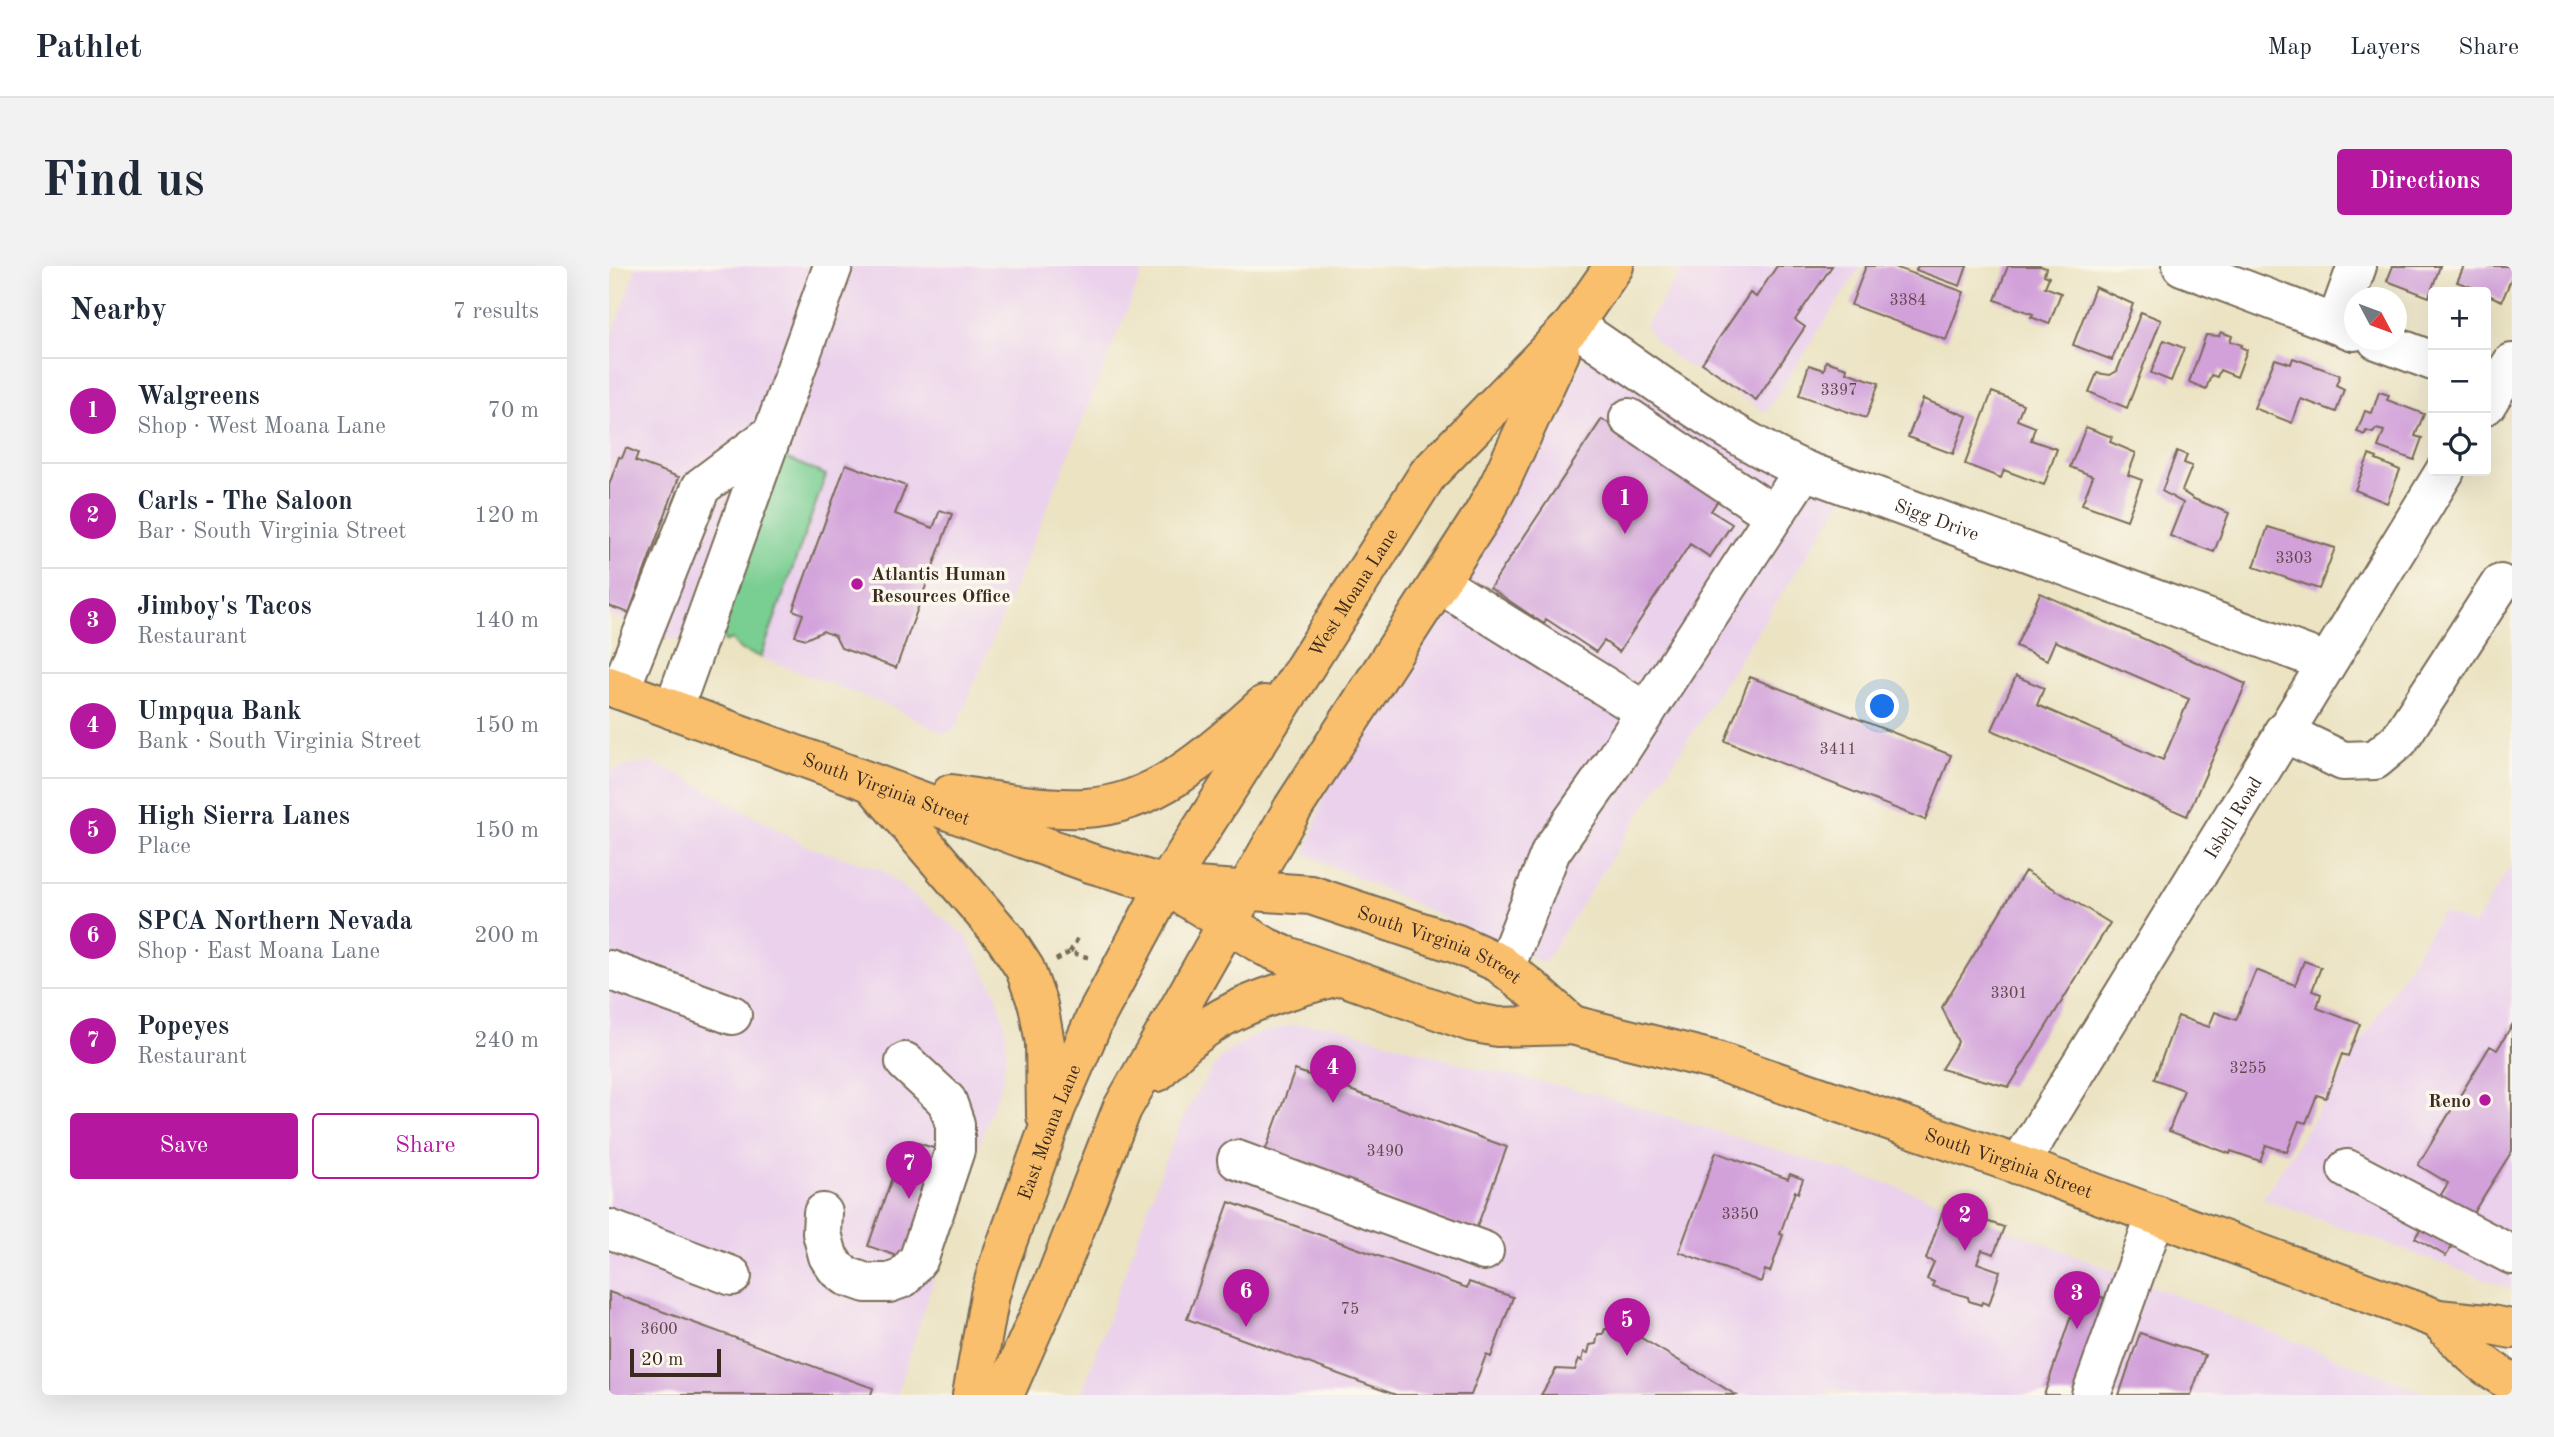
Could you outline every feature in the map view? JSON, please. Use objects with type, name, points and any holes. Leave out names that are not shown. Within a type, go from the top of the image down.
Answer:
[{"type":"main road","name":"West Moana Lane","points":[[1166,885],[1428,474],[1573,324],[1614,266]]},
{"type":"main road","name":"West Moana Lane","points":[[1236,907],[1293,808],[1439,583],[1500,483],[1573,324]]},
{"type":"main road","points":[[873,783],[1036,807],[1087,808],[1130,799],[1171,780],[1213,751],[1300,673]]},
{"type":"main road","name":"South Virginia Street","points":[[614,688],[1090,863],[1236,907],[1311,895],[1457,944],[1505,968],[1572,1025]]},
{"type":"main road","points":[[873,783],[1005,938],[1025,969],[1038,1005],[1045,1043],[1046,1134]]},
{"type":"main road","name":"East Moana Lane","points":[[972,1395],[991,1295],[1046,1134],[1072,1066],[1096,1016],[1166,885]]},
{"type":"main road","points":[[1004,1395],[1058,1275],[1118,1119],[1174,1013],[1236,907]]},
{"type":"main road","name":"South Virginia Street","points":[[1236,907],[1266,947],[1471,1022],[1498,1027],[1572,1025],[1717,1061],[2019,1165],[2438,1319],[2512,1329]]},
{"type":"main road","points":[[1118,1119],[1165,1062],[1194,1034],[1223,1016],[1261,999],[1341,975]]},
{"type":"main road","name":"South Virginia Street","points":[[2438,1319],[2464,1348],[2495,1373],[2512,1382]]},
{"type":"street","points":[[673,710],[834,266]]},
{"type":"street","points":[[2182,266],[2256,279],[2344,327]]},
{"type":"street","points":[[2353,287],[2357,266]]},
{"type":"street","name":"Sigg Drive","points":[[1573,324],[1721,425],[1804,470],[2326,662]]},
{"type":"street","points":[[2404,350],[2428,359]]},
{"type":"street","points":[[1629,418],[1774,515]]},
{"type":"street","points":[[614,688],[701,487],[773,433]]},
{"type":"street","points":[[1505,968],[1551,851],[1646,712],[1804,470]]},
{"type":"street","name":"Isbell Road","points":[[2019,1165],[2442,476]]},
{"type":"street","points":[[1439,583],[1646,712]]},
{"type":"street","points":[[2283,732],[2343,761],[2375,760],[2399,740],[2500,584]]},
{"type":"street","points":[[609,970],[732,1015]]},
{"type":"street","points":[[823,1213],[822,1233],[828,1256],[846,1276],[866,1283],[889,1283],[903,1278],[919,1258],[955,1150],[955,1124],[947,1101],[905,1062]]},
{"type":"street","points":[[1237,1160],[1484,1251]]},
{"type":"street","points":[[2347,1169],[2512,1255]]},
{"type":"street","points":[[2091,1395],[2156,1216]]},
{"type":"street","points":[[609,1229],[732,1276]]},
{"type":"path","points":[[1046,966],[1070,953],[1079,936]]},
{"type":"path","points":[[1070,953],[1102,962]]},
{"type":"shaded area","points":[[637,266],[819,266],[681,639],[675,640],[609,615],[609,345]]},
{"type":"shaded area","points":[[852,266],[1145,266],[956,728],[944,734],[890,706],[741,650],[731,639],[725,642],[724,610]]},
{"type":"shaded area","points":[[1685,266],[1861,266],[1766,412],[1681,362],[1654,340],[1646,325]]},
{"type":"shaded area","points":[[1588,352],[1843,499],[1544,963],[1306,854],[1334,763]]},
{"type":"shaded area","points":[[652,763],[684,777],[809,847],[880,869],[966,936],[997,996],[1005,1024],[1003,1078],[956,1208],[897,1395],[609,1395],[609,772],[627,766]]},
{"type":"shaded area","points":[[2512,864],[2512,1289],[2263,1199],[2442,912],[2474,925]]},
{"type":"shaded area","points":[[1291,1025],[1331,1025],[1465,1065],[1595,1094],[1910,1191],[2431,1395],[1855,1395],[1830,1388],[1827,1395],[1081,1395],[1165,1160],[1189,1105],[1220,1058],[1250,1037]]},
{"type":"green space","points":[[786,458],[826,475],[761,657],[741,650],[731,639],[725,642],[721,627],[781,459]]},
{"type":"building","points":[[1777,266],[1832,266],[1795,320],[1805,327],[1756,400],[1702,363],[1750,293],[1756,297]]},
{"type":"building","points":[[1866,266],[1892,266],[1964,292],[1946,340],[1851,305]]},
{"type":"building","points":[[1918,266],[1967,266],[1960,286],[1916,270]]},
{"type":"building","points":[[2008,266],[2046,268],[2044,275],[2049,277],[2045,287],[2061,293],[2049,324],[2031,317],[2033,314],[1995,300]]},
{"type":"building","points":[[2393,266],[2440,266],[2433,287],[2428,287],[2428,297],[2387,281]]},
{"type":"building","points":[[2464,266],[2512,266],[2512,277],[2502,301],[2491,296],[2491,287],[2472,287],[2457,282]]},
{"type":"building","points":[[2095,287],[2133,304],[2112,360],[2073,345]]},
{"type":"building","points":[[2141,312],[2161,320],[2127,408],[2089,392],[2097,373],[2110,375],[2117,371]]},
{"type":"building","points":[[2221,332],[2232,336],[2230,341],[2247,350],[2237,377],[2220,370],[2217,377],[2211,375],[2206,389],[2189,382],[2206,335],[2219,336]]},
{"type":"building","points":[[2164,340],[2184,348],[2171,381],[2151,373]]},
{"type":"building","points":[[2293,358],[2340,375],[2336,385],[2344,389],[2336,412],[2301,399],[2292,423],[2254,408],[2275,359],[2291,364]]},
{"type":"building","points":[[1826,361],[1847,368],[1846,372],[1879,383],[1866,418],[1799,395],[1809,365],[1824,370]]},
{"type":"building","points":[[1992,392],[2023,404],[2017,420],[2035,427],[2031,440],[2057,449],[2044,485],[2004,470],[2001,478],[1965,464]]},
{"type":"building","points":[[2379,392],[2389,395],[2387,400],[2424,414],[2415,436],[2422,438],[2414,460],[2378,447],[2384,431],[2366,431],[2365,435],[2357,432],[2365,411],[2372,413]]},
{"type":"building","points":[[1923,399],[1967,416],[1953,454],[1908,437]]},
{"type":"building","points":[[1602,419],[1720,497],[1711,511],[1732,524],[1710,557],[1690,544],[1619,652],[1604,641],[1596,652],[1546,619],[1544,624],[1490,588]]},
{"type":"building","points":[[2086,427],[2112,437],[2110,442],[2136,453],[2128,475],[2142,480],[2127,520],[2082,504],[2093,476],[2070,467]]},
{"type":"building","points":[[626,448],[638,453],[635,461],[679,477],[629,613],[609,606],[609,485],[619,457],[622,458]]},
{"type":"building","points":[[2177,451],[2187,455],[2184,463],[2192,466],[2182,491],[2194,499],[2229,513],[2214,552],[2170,536],[2183,503],[2162,491]]},
{"type":"building","points":[[2369,455],[2400,470],[2387,503],[2355,490]]},
{"type":"building","points":[[846,464],[906,486],[895,514],[933,528],[940,510],[952,514],[896,668],[841,648],[835,636],[823,631],[806,639],[795,636],[803,614],[793,610]]},
{"type":"building","points":[[2268,527],[2335,548],[2319,589],[2254,567]]},
{"type":"building","points":[[2040,593],[2246,684],[2187,816],[1992,730],[2016,676],[2044,688],[2037,705],[2163,760],[2189,699],[2055,641],[2047,660],[2016,646]]},
{"type":"building","points":[[1750,677],[1951,755],[1925,820],[1725,741]]},
{"type":"building","points":[[2025,871],[2110,923],[2009,1087],[1941,1069],[1958,1042],[1942,1007]]},
{"type":"building","points":[[2304,961],[2321,967],[2312,991],[2321,994],[2317,1008],[2360,1024],[2348,1056],[2342,1054],[2326,1098],[2317,1095],[2306,1123],[2299,1121],[2287,1152],[2266,1145],[2260,1161],[2231,1151],[2230,1154],[2169,1131],[2184,1090],[2154,1079],[2178,1016],[2209,1027],[2215,1012],[2236,1020],[2256,970],[2295,985]]},
{"type":"building","name":"Reno","points":[[2512,1025],[2512,1151],[2446,1256],[2415,1238],[2448,1183],[2418,1165],[2490,1046],[2497,1050]]},
{"type":"building","points":[[1295,1070],[1507,1147],[1475,1232],[1264,1154]]},
{"type":"building","points":[[912,1141],[936,1149],[908,1260],[868,1246],[898,1161],[902,1163]]},
{"type":"building","points":[[1716,1152],[1788,1179],[1790,1174],[1803,1179],[1798,1193],[1795,1191],[1770,1272],[1765,1270],[1761,1282],[1679,1252]]},
{"type":"building","points":[[1229,1202],[1467,1288],[1469,1282],[1513,1297],[1491,1357],[1486,1355],[1471,1395],[1396,1395],[1187,1319]]},
{"type":"building","points":[[1945,1205],[1983,1216],[1983,1220],[2004,1227],[1994,1254],[1982,1250],[1977,1263],[2000,1271],[1989,1305],[1969,1301],[1968,1297],[1932,1286],[1934,1282],[1927,1279],[1934,1262],[1926,1259]]},
{"type":"building","points":[[2085,1291],[2112,1301],[2083,1395],[2044,1395],[2075,1304],[2079,1306]]},
{"type":"building","points":[[609,1292],[873,1388],[871,1395],[609,1395]]},
{"type":"building","points":[[1613,1321],[1736,1395],[1541,1395],[1556,1369],[1575,1370],[1579,1359],[1582,1361],[1584,1352],[1588,1353],[1590,1345],[1596,1344],[1598,1334],[1603,1334]]},
{"type":"building","points":[[2140,1333],[2205,1355],[2191,1395],[2119,1395]]},
{"type":"place","name":"Walgreens","points":[[1625,534]]},
{"type":"place","name":"Atlantis Human Resources Office","points":[[857,584]]},
{"type":"place","name":"Reno","points":[[2485,1100]]},
{"type":"place","name":"Umpqua Bank","points":[[1333,1103]]},
{"type":"place","name":"Popeyes","points":[[909,1199]]},
{"type":"place","name":"Carls - The Saloon","points":[[1965,1251]]},
{"type":"place","name":"SPCA Northern Nevada","points":[[1246,1327]]},
{"type":"place","name":"Jimboy's Tacos","points":[[2077,1329]]},
{"type":"place","name":"High Sierra Lanes","points":[[1627,1356]]}]
